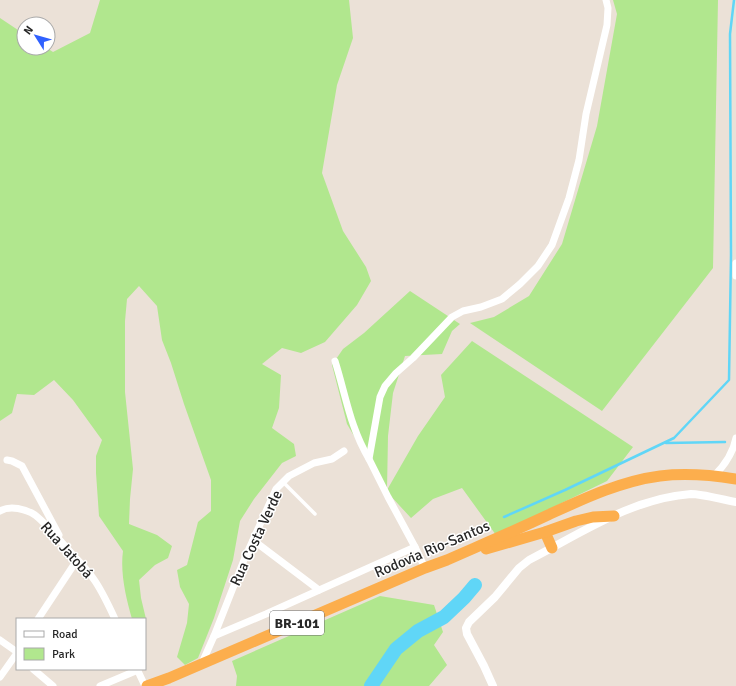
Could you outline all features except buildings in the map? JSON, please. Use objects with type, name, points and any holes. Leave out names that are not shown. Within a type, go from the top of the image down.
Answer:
[{"type":"highway","name":"Rodovia Rio-Santos","points":[[146,686],[447,560],[587,497],[629,483],[659,476],[686,474],[736,479]]},
{"type":"highway","points":[[447,560],[593,517],[614,516]]},
{"type":"highway","points":[[545,532],[552,548]]},
{"type":"street","points":[[369,459],[380,397],[385,386],[396,372],[413,358],[452,317],[463,311],[481,307],[502,299],[538,266],[552,245],[569,198],[579,160],[586,114],[608,25],[608,8],[606,0]]},
{"type":"street","points":[[736,263],[736,276]]},
{"type":"street","points":[[335,361],[351,420],[360,444],[425,568]]},
{"type":"street","points":[[714,476],[723,468],[729,459],[735,447],[736,438]]},
{"type":"street","name":"Rua Costa Verde","points":[[202,663],[253,540],[276,489],[289,476],[314,463],[332,458],[344,451]]},
{"type":"street","points":[[7,460],[22,466],[63,544]]},
{"type":"street","points":[[493,686],[467,634],[466,628],[469,622],[495,597],[519,568],[529,560],[614,516],[658,499],[692,494],[736,502]]},
{"type":"street","name":"Rua Jatobá","points":[[0,511],[10,508],[21,509],[34,515],[78,560],[98,585],[114,618]]},
{"type":"street","points":[[253,540],[319,590]]},
{"type":"street","points":[[214,636],[415,547]]},
{"type":"street","points":[[39,618],[78,560]]},
{"type":"street","points":[[0,640],[16,653]]},
{"type":"street","points":[[0,677],[16,655]]},
{"type":"street","points":[[34,670],[53,686]]},
{"type":"street","points":[[100,686],[136,670]]},
{"type":"street","points":[[138,670],[146,686]]},
{"type":"lane","points":[[283,482],[315,514]]},
{"type":"green space","points":[[100,0],[349,0],[353,38],[337,85],[322,173],[343,231],[366,267],[371,281],[357,305],[325,342],[301,353],[282,348],[262,364],[281,375],[279,408],[272,428],[294,444],[296,456],[282,463],[254,499],[240,521],[233,560],[214,618],[198,658],[185,665],[177,657],[187,623],[189,604],[180,587],[177,570],[187,565],[198,522],[211,511],[211,480],[162,340],[157,306],[139,286],[127,299],[125,321],[125,392],[133,469],[129,524],[157,535],[172,546],[168,558],[155,565],[139,580],[146,618],[132,618],[123,577],[123,551],[99,516],[96,456],[102,440],[73,400],[54,380],[34,395],[17,394],[12,413],[0,421],[0,18],[16,29],[16,56],[56,56],[56,50],[90,33]]},
{"type":"green space","points":[[613,0],[718,0],[713,268],[602,411],[470,323],[494,317],[529,296],[562,244],[597,126],[617,14]]},
{"type":"green space","points":[[410,291],[460,324],[452,331],[442,354],[405,356],[393,393],[388,436],[387,490],[418,436],[445,397],[441,375],[472,341],[633,447],[607,481],[496,535],[462,488],[433,499],[411,518],[387,492],[347,424],[332,365],[343,349],[364,333]]},
{"type":"green space","points":[[380,596],[434,605],[443,632],[434,645],[447,665],[429,686],[236,686],[237,676],[232,661]]},
{"type":"waterway","points":[[504,517],[565,490],[674,438],[729,380],[731,255],[730,34],[734,0]]},
{"type":"waterway","points":[[666,443],[725,442]]},
{"type":"waterway","points":[[371,686],[396,649],[418,631],[444,617],[475,585]]}]
